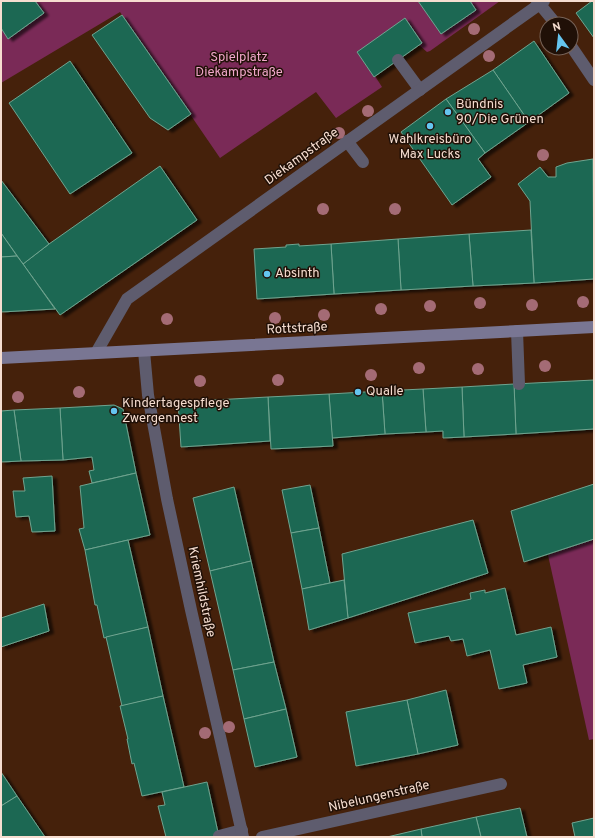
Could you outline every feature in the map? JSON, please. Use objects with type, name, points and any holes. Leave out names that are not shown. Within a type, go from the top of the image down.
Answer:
[{"type":"street","points":[[540,2],[550,16]]},
{"type":"street","name":"Diekampstraße","points":[[96,353],[127,299],[420,90],[540,2]]},
{"type":"street","points":[[578,56],[594,80]]},
{"type":"street","points":[[398,60],[420,90]]},
{"type":"street","points":[[347,141],[363,162]]},
{"type":"street","name":"Rottstraße","points":[[1,358],[594,327]]},
{"type":"street","points":[[517,331],[519,384]]},
{"type":"street","name":"Kriemhildstraße","points":[[144,351],[148,395],[167,499],[242,834]]},
{"type":"street","name":"Nibelungenstraße","points":[[262,837],[502,784]]},
{"type":"street","points":[[219,836],[242,834]]},
{"type":"green space","name":"Spielplatz Diekampstraße","points":[[1,1],[500,1],[430,51],[427,52],[419,45],[375,76],[382,87],[336,118],[316,92],[220,158],[120,12],[1,83]]},
{"type":"green space","points":[[594,539],[594,739],[589,740],[548,555]]},
{"type":"building","points":[[1,1],[35,1],[44,13],[8,39],[1,28]]},
{"type":"building","points":[[418,1],[470,1],[476,10],[441,34]]},
{"type":"building","points":[[594,1],[594,38],[579,16],[576,13]]},
{"type":"building","points":[[122,15],[191,114],[168,130],[150,118],[92,35]]},
{"type":"building","points":[[405,18],[422,43],[374,77],[357,52]]},
{"type":"building","points":[[534,41],[539,48],[539,56],[544,56],[569,93],[529,122],[493,70]]},
{"type":"building","points":[[70,61],[132,153],[70,194],[9,103]]},
{"type":"building","points":[[493,70],[529,122],[485,153],[446,99]]},
{"type":"building","points":[[446,99],[485,153],[478,159],[491,177],[452,205],[401,132]]},
{"type":"building","points":[[593,159],[594,279],[534,283],[530,201],[518,184],[540,167],[548,177],[556,177],[556,167],[567,163]]},
{"type":"building","points":[[160,166],[197,220],[60,315],[23,264]]},
{"type":"building","points":[[1,180],[49,244],[23,264],[1,233]]},
{"type":"building","points":[[531,230],[534,283],[473,286],[469,234]]},
{"type":"building","points":[[1,233],[17,256],[1,257]]},
{"type":"building","points":[[469,234],[473,286],[401,290],[398,239]]},
{"type":"building","points":[[398,239],[401,290],[334,294],[331,244]]},
{"type":"building","points":[[299,244],[299,246],[331,244],[334,294],[257,299],[254,249],[286,247],[286,245]]},
{"type":"building","points":[[17,256],[55,309],[1,312],[1,257]]},
{"type":"building","points":[[594,380],[594,429],[516,434],[514,384]]},
{"type":"building","points":[[514,384],[516,434],[464,437],[462,387]]},
{"type":"building","points":[[462,387],[464,437],[443,438],[443,431],[426,432],[423,389]]},
{"type":"building","points":[[423,389],[426,432],[385,434],[382,391]]},
{"type":"building","points":[[382,391],[385,434],[332,438],[329,394]]},
{"type":"building","points":[[329,394],[333,446],[271,449],[268,397]]},
{"type":"building","points":[[268,397],[270,441],[181,447],[178,402]]},
{"type":"building","points":[[114,405],[123,409],[136,473],[92,483],[89,471],[94,470],[92,457],[63,460],[60,408]]},
{"type":"building","points":[[60,408],[63,460],[21,461],[14,410]]},
{"type":"building","points":[[14,410],[21,461],[1,462],[1,411]]},
{"type":"building","points":[[136,473],[150,535],[85,550],[79,529],[84,528],[80,486]]},
{"type":"building","points":[[52,476],[55,531],[32,532],[29,516],[16,517],[13,491],[25,491],[23,478]]},
{"type":"building","points":[[594,484],[594,539],[524,562],[511,511]]},
{"type":"building","points":[[310,485],[319,528],[291,533],[282,490]]},
{"type":"building","points":[[234,487],[251,561],[210,571],[193,498]]},
{"type":"building","points":[[473,520],[488,573],[348,618],[342,554]]},
{"type":"building","points":[[319,528],[330,583],[302,589],[291,533]]},
{"type":"building","points":[[128,540],[148,627],[104,638],[97,605],[95,605],[85,550]]},
{"type":"building","points":[[251,561],[274,662],[233,670],[210,571]]},
{"type":"building","points":[[344,580],[348,618],[309,630],[302,589]]},
{"type":"building","points":[[505,588],[516,635],[551,627],[557,657],[523,665],[527,683],[499,689],[490,650],[467,656],[463,639],[451,641],[449,636],[415,643],[408,613],[471,599],[470,593],[485,590],[485,593]]},
{"type":"building","points":[[44,604],[49,631],[1,647],[1,618]]},
{"type":"building","points":[[148,627],[163,696],[122,706],[106,637]]},
{"type":"building","points":[[274,662],[286,709],[244,719],[233,670]]},
{"type":"building","points":[[446,690],[458,745],[418,754],[407,700]]},
{"type":"building","points":[[163,696],[184,787],[142,796],[134,763],[132,764],[120,706]]},
{"type":"building","points":[[407,700],[418,754],[356,766],[346,712]]},
{"type":"building","points":[[286,709],[297,757],[255,767],[244,719]]},
{"type":"building","points":[[1,772],[17,796],[1,806]]},
{"type":"building","points":[[207,782],[219,837],[166,837],[158,806],[165,805],[162,792]]},
{"type":"building","points":[[17,796],[45,837],[1,837],[1,806]]},
{"type":"building","points":[[520,808],[527,837],[481,837],[476,817]]},
{"type":"building","points":[[476,817],[481,837],[422,837],[421,829]]},
{"type":"building","points":[[594,818],[594,837],[575,837],[572,823]]},
{"type":"building","points":[[421,829],[422,837],[387,837]]},
{"type":"place","name":"Bündnis 90/Die Grünen","points":[[448,112]]},
{"type":"place","name":"Wahlkreisbüro Max Lucks","points":[[430,126]]},
{"type":"place","name":"Absinth","points":[[267,274]]},
{"type":"place","name":"Qualle","points":[[358,392]]},
{"type":"place","name":"Kindertagespflege Zwergennest","points":[[114,411]]}]
